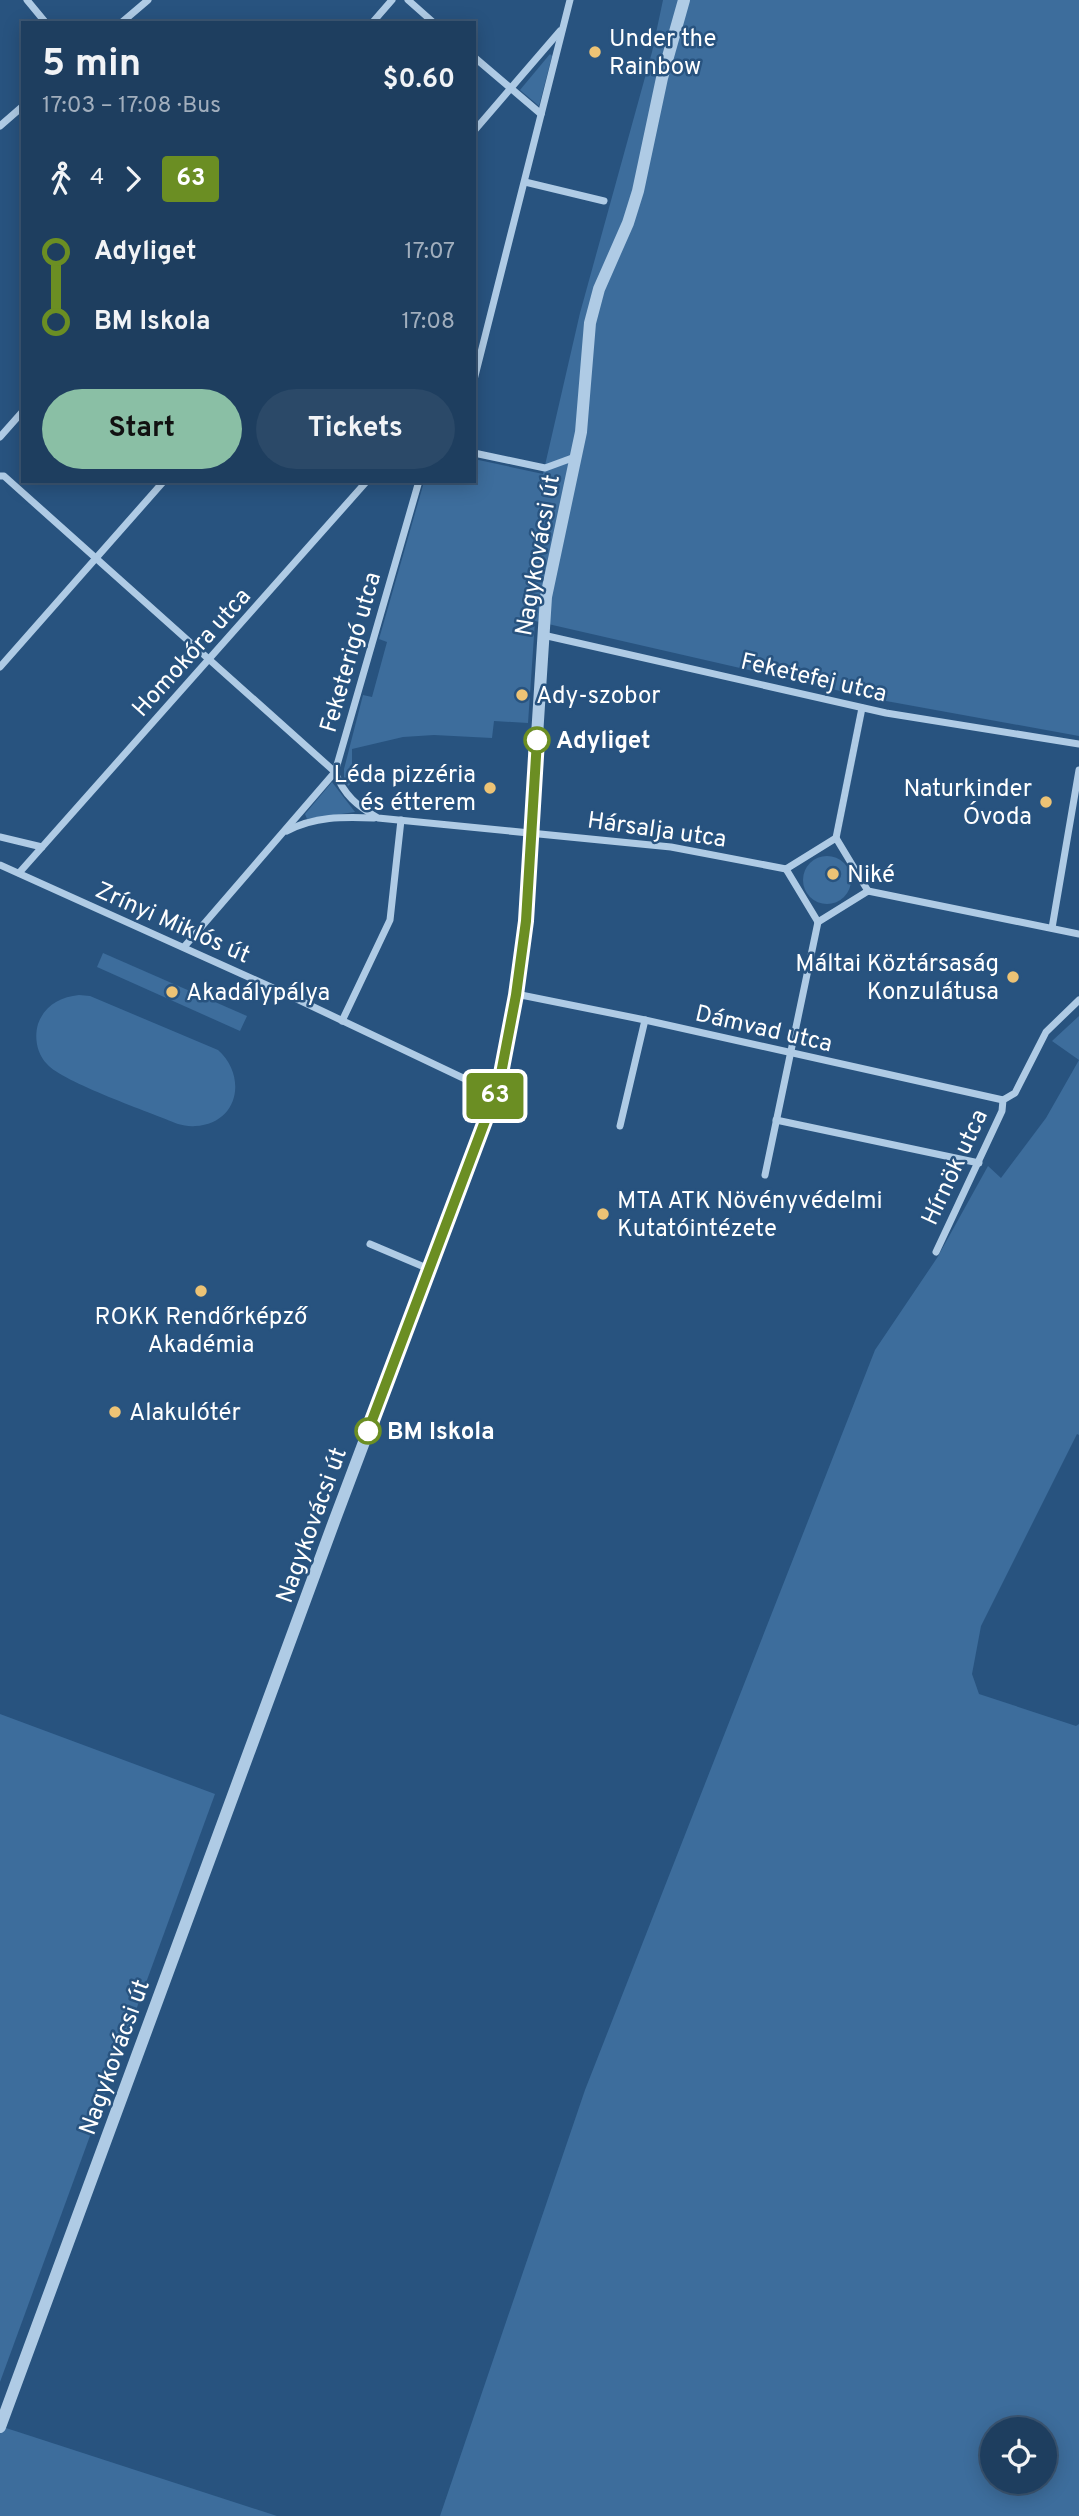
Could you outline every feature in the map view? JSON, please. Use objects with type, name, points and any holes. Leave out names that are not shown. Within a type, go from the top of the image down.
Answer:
[{"type":"street","points":[[27,0],[44,21]]},
{"type":"street","points":[[123,21],[148,0]]},
{"type":"street","points":[[374,21],[392,0]]},
{"type":"street","points":[[408,0],[432,21]]},
{"type":"street","points":[[476,369],[570,0]]},
{"type":"street","name":"Nagykovácsi út","points":[[1,2422],[429,1269],[502,1090],[526,921],[527,831],[542,635],[551,573],[583,415],[593,309],[638,191],[657,99],[684,0]]},
{"type":"street","points":[[476,129],[563,28]]},
{"type":"street","points":[[476,59],[541,114]]},
{"type":"street","points":[[0,126],[21,108]]},
{"type":"street","points":[[525,182],[604,201]]},
{"type":"street","points":[[2,430],[21,413]]},
{"type":"street","points":[[476,453],[545,468],[576,457]]},
{"type":"street","points":[[0,468],[2,476],[335,772],[348,797],[378,818]]},
{"type":"street","points":[[0,667],[162,483]]},
{"type":"street","name":"Homokóra utca","points":[[19,873],[365,483]]},
{"type":"street","name":"Feketerigó utca","points":[[184,947],[335,772],[418,483]]},
{"type":"street","name":"Feketefej utca","points":[[542,635],[862,708],[954,726],[1079,744]]},
{"type":"street","points":[[862,708],[836,838],[868,891]]},
{"type":"street","points":[[1052,928],[1079,770]]},
{"type":"street","name":"Hársalja utca","points":[[282,835],[303,823],[324,818],[378,818],[671,847],[786,869]]},
{"type":"street","points":[[342,1021],[390,920],[401,820]]},
{"type":"street","points":[[0,837],[42,847]]},
{"type":"street","points":[[765,1175],[818,922],[786,869],[836,838]]},
{"type":"street","name":"Zrínyi Miklós út","points":[[0,864],[482,1087],[502,1090]]},
{"type":"street","points":[[818,922],[868,891],[1079,934]]},
{"type":"street","name":"Dámvad utca","points":[[516,995],[645,1020],[1003,1100]]},
{"type":"street","name":"Hírnök utca","points":[[936,1252],[1002,1111],[1003,1100],[1015,1093],[1046,1032],[1079,1000]]},
{"type":"street","points":[[620,1126],[645,1020]]},
{"type":"street","points":[[776,1120],[979,1163]]},
{"type":"street","points":[[370,1244],[429,1269]]},
{"type":"shaded area","points":[[663,0],[1079,0],[1079,736],[875,699],[535,621],[528,723],[494,721],[492,738],[434,735],[403,737],[352,749],[352,765],[357,779],[348,786],[344,769],[363,695],[372,697],[387,642],[379,639],[424,483],[476,483],[476,459],[543,474],[580,313],[652,52]]},
{"type":"shaded area","points":[[550,54],[552,56],[539,106],[520,90]]},
{"type":"shaded area","points":[[332,782],[355,812],[307,819],[305,814]]},
{"type":"shaded area","points":[[827,856],[844,863],[851,880],[844,897],[827,904],[810,897],[803,880],[810,863]]},
{"type":"shaded area","name":"Akadálypálya","points":[[103,953],[247,1016],[240,1031],[97,967]]},
{"type":"shaded area","points":[[79,995],[90,996],[218,1050],[233,1073],[234,1097],[229,1108],[221,1117],[210,1123],[182,1125],[108,1097],[56,1071],[47,1064],[39,1051],[36,1040],[38,1024],[54,1003]]},
{"type":"shaded area","points":[[1079,1016],[1079,1060],[1052,1041]]},
{"type":"shaded area","points":[[1079,1060],[1079,1435],[1077,1434],[981,1626],[972,1674],[979,1694],[1076,1726],[1079,1724],[1079,2516],[440,2516],[585,2090],[875,1350],[937,1258],[988,1166],[1001,1178],[1046,1118]]},
{"type":"shaded area","points":[[0,1714],[215,1794],[0,2382]]},
{"type":"shaded area","points":[[6,2428],[277,2516],[0,2516],[0,2429]]},
{"type":"bus line","name":"63","points":[[368,1431],[499,1084],[516,995],[526,921],[537,740]]},
{"type":"place","name":"Under the Rainbow","points":[[595,52]]},
{"type":"place","name":"Ady-szobor","points":[[522,695]]},
{"type":"place","name":"Adyliget","points":[[537,740]]},
{"type":"place","name":"Léda pizzéria és étterem","points":[[490,788]]},
{"type":"place","name":"Naturkinder Óvoda","points":[[1046,802]]},
{"type":"place","name":"Niké","points":[[833,874]]},
{"type":"place","name":"Máltai Köztársaság Konzulátusa","points":[[1013,977]]},
{"type":"place","name":"Akadálypálya","points":[[172,992]]},
{"type":"place","name":"MTA ATK Növényvédelmi Kutatóintézete","points":[[603,1214]]},
{"type":"place","name":"ROKK Rendőrképző Akadémia","points":[[201,1291]]},
{"type":"place","name":"Alakulótér","points":[[115,1412]]},
{"type":"place","name":"BM Iskola","points":[[368,1431]]}]
